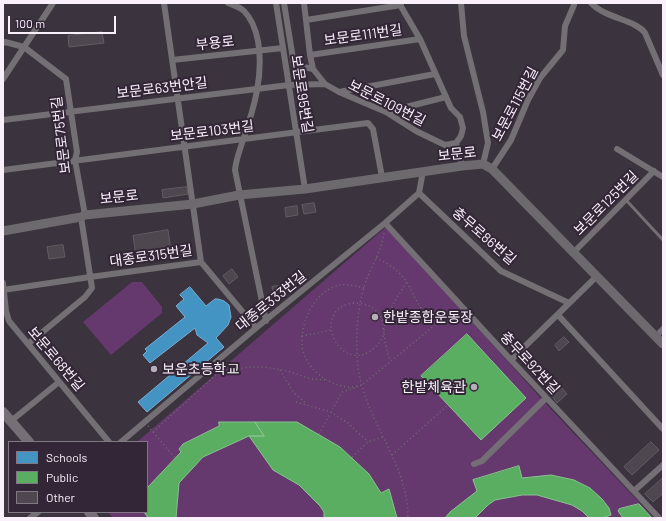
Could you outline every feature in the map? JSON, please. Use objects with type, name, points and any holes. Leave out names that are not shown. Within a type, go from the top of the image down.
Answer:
[{"type":"main road","name":"보문로","points":[[3,231],[83,216],[193,204],[239,195],[305,189],[483,164],[492,169],[663,344]]},
{"type":"main road","points":[[3,412],[28,441]]},
{"type":"street","points":[[3,79],[53,3]]},
{"type":"street","points":[[164,3],[201,262]]},
{"type":"street","points":[[228,3],[243,10],[250,17],[256,33],[260,51],[260,73],[257,88],[236,160],[235,170],[266,321]]},
{"type":"street","name":"보문로95번길","points":[[276,3],[305,189]]},
{"type":"street","points":[[284,3],[294,65],[314,69]]},
{"type":"street","name":"보문로109번길","points":[[304,3],[310,55],[314,69],[325,84],[339,92],[386,112],[416,131],[445,145],[456,143]]},
{"type":"street","points":[[461,3],[464,36],[488,142],[483,164]]},
{"type":"street","points":[[591,3],[595,8],[642,28],[663,75]]},
{"type":"street","name":"보문로111번길","points":[[306,20],[400,4],[420,39],[451,108],[460,117],[463,128],[461,136],[456,143]]},
{"type":"street","name":"보문로115번길","points":[[492,169],[511,140],[528,100],[540,78],[563,50],[565,26],[574,5]]},
{"type":"street","name":"보문로111번길","points":[[310,55],[420,39]]},
{"type":"street","name":"보문로75번길","points":[[3,42],[24,48],[66,79],[77,152],[75,160],[90,277]]},
{"type":"street","name":"부용로","points":[[172,60],[283,48]]},
{"type":"street","points":[[339,92],[435,74]]},
{"type":"street","name":"보문로63번안길","points":[[3,120],[257,88],[325,84]]},
{"type":"street","points":[[386,112],[446,97]]},
{"type":"street","name":"보문로103번길","points":[[3,170],[368,123],[373,129],[382,177]]},
{"type":"street","points":[[456,143],[462,166]]},
{"type":"street","name":"보문로125번길","points":[[617,149],[663,176]]},
{"type":"street","name":"보문로125번길","points":[[574,252],[654,171]]},
{"type":"street","points":[[419,193],[423,172]]},
{"type":"street","name":"대종로333번길","points":[[122,441],[256,328],[385,223],[419,193]]},
{"type":"street","name":"충무로86번길","points":[[419,193],[501,271],[568,303]]},
{"type":"street","name":"충무로92번길","points":[[385,223],[659,518]]},
{"type":"street","name":"대종로315번길","points":[[4,290],[201,262],[256,328]]},
{"type":"street","points":[[511,360],[597,276]]},
{"type":"street","points":[[28,344],[85,297],[92,288],[90,277]]},
{"type":"street","name":"보문로68번길","points":[[3,283],[6,311],[9,321],[108,441]]},
{"type":"street","points":[[558,315],[663,429]]},
{"type":"street","points":[[656,336],[663,329]]},
{"type":"street","points":[[11,421],[59,382]]},
{"type":"street","points":[[474,464],[482,461],[546,398]]},
{"type":"street","points":[[634,491],[663,465]]},
{"type":"lane","points":[[626,200],[663,240]]},
{"type":"path","points":[[385,223],[383,244],[364,288],[356,333],[357,356],[363,394],[370,412],[392,454],[402,479],[408,510],[408,518]]},
{"type":"path","points":[[376,258],[400,273],[407,282],[417,303],[432,318],[440,321],[450,321],[461,306]]},
{"type":"path","points":[[390,362],[384,342],[384,333],[382,319],[377,311],[370,306],[361,303],[353,303],[342,306],[332,321],[334,340],[341,348],[347,353],[357,356],[365,354],[380,342],[384,333],[386,321],[392,304],[407,282]]},
{"type":"path","points":[[362,385],[349,387],[328,380],[318,374],[304,354],[302,336],[304,326],[314,302],[324,292],[339,285],[351,285],[364,288]]},
{"type":"path","points":[[319,434],[342,392],[362,385],[440,321]]},
{"type":"path","points":[[302,336],[332,330]]},
{"type":"path","points":[[153,432],[218,373],[249,367],[266,367],[311,379],[328,380]]},
{"type":"path","points":[[279,370],[294,393],[309,405]]},
{"type":"path","points":[[296,402],[331,412],[348,423],[368,442]]},
{"type":"path","points":[[392,454],[448,405]]},
{"type":"path","points":[[144,422],[175,458]]},
{"type":"path","points":[[352,457],[368,442],[384,437]]},
{"type":"shaded area","name":"한밭종합운동장","points":[[386,227],[548,406],[654,518],[113,518],[109,513],[148,513],[148,441],[138,441]]},
{"type":"shaded area","points":[[132,282],[142,282],[162,307],[162,313],[111,355],[83,322]]},
{"type":"building: Schools","points":[[190,287],[206,306],[215,299],[224,301],[229,305],[231,317],[228,325],[216,338],[224,347],[147,412],[138,402],[208,343],[197,335],[195,328],[150,363],[143,355],[147,351],[145,349],[185,317],[176,306],[184,299],[180,295]]},
{"type":"building: Public","name":"한밭체육관","points":[[467,334],[526,398],[481,440],[421,376]]},
{"type":"building: Public","points":[[219,422],[255,422],[264,436],[249,436],[203,457],[179,483],[176,518],[148,518],[145,513],[148,513],[148,487],[181,452],[179,449],[183,444],[219,426]]},
{"type":"building: Public","points":[[255,422],[297,422],[340,447],[369,474],[381,493],[389,489],[397,518],[324,518],[324,512],[320,506],[299,485],[273,470],[249,436],[264,436]]},
{"type":"building: Public","points":[[519,466],[522,478],[551,475],[574,480],[590,488],[609,508],[611,515],[602,518],[589,518],[582,511],[572,505],[537,495],[522,495],[495,500],[475,518],[445,518],[450,512],[477,491],[473,480]]},
{"type":"building: Public","points":[[639,504],[652,518],[623,518],[618,511],[619,509]]},
{"type":"building: Other","points":[[102,32],[104,43],[69,47],[68,36]]},
{"type":"building: Other","points":[[187,187],[188,194],[163,198],[162,190]]},
{"type":"building: Other","points":[[314,203],[316,212],[304,214],[302,205]]},
{"type":"building: Other","points":[[297,206],[298,215],[286,217],[285,208]]},
{"type":"building: Other","points":[[168,230],[172,257],[137,262],[133,236]]},
{"type":"building: Other","points":[[63,245],[65,257],[49,259],[47,247]]},
{"type":"building: Other","points":[[232,269],[238,277],[229,284],[223,276]]},
{"type":"building: Other","points":[[283,285],[285,295],[281,295],[282,299],[275,301],[272,287]]},
{"type":"building: Other","points":[[564,337],[569,342],[559,351],[555,345]]},
{"type":"building: Other","points":[[562,388],[567,394],[557,403],[552,396]]},
{"type":"building: Other","points":[[651,442],[659,450],[632,475],[624,467]]},
{"type":"building: Other","points":[[663,478],[663,493],[653,502],[645,494]]},
{"type":"place","name":"한밭종합운동장","points":[[375,317]]},
{"type":"place","name":"보운초등학교","points":[[154,369]]},
{"type":"place","name":"한밭체육관","points":[[474,387]]}]
